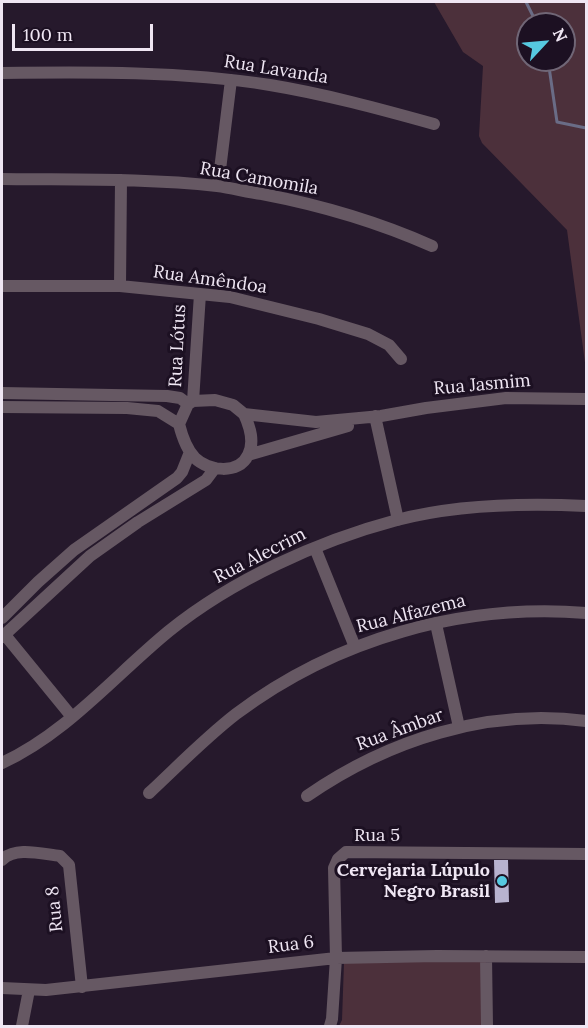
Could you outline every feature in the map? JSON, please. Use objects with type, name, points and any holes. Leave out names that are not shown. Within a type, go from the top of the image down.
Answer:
[{"type":"street","name":"Rua Lavanda","points":[[2,73],[164,74],[231,80],[327,96],[434,124]]},
{"type":"street","points":[[218,186],[231,80]]},
{"type":"street","name":"Rua Camomila","points":[[2,179],[120,180],[218,186],[296,201],[340,213],[396,230],[432,246]]},
{"type":"street","points":[[120,180],[120,286]]},
{"type":"street","name":"Rua Amêndoa","points":[[2,286],[120,286],[200,294],[258,303],[368,334],[389,345],[400,359]]},
{"type":"street","name":"Rua Lótus","points":[[191,403],[200,294]]},
{"type":"street","points":[[2,393],[167,396],[191,403],[215,400],[233,405],[244,414],[251,434],[251,443],[244,462],[235,466],[214,468],[205,465],[190,452],[179,424],[158,411],[127,408],[2,407]]},
{"type":"street","name":"Rua Jasmim","points":[[377,417],[506,398],[586,399]]},
{"type":"street","points":[[179,424],[191,403]]},
{"type":"street","points":[[244,414],[316,422],[377,417]]},
{"type":"street","points":[[248,455],[377,417]]},
{"type":"street","points":[[377,417],[398,520]]},
{"type":"street","points":[[2,618],[74,550],[177,478],[190,452]]},
{"type":"street","points":[[72,717],[3,636],[90,556],[138,522],[206,480],[214,468]]},
{"type":"street","name":"Rua Alecrim","points":[[2,763],[20,755],[49,736],[149,648],[203,607],[261,573],[315,548],[398,520],[442,512],[522,504],[586,506]]},
{"type":"street","points":[[315,548],[355,647]]},
{"type":"street","name":"Rua Alfazema","points":[[149,794],[236,714],[289,679],[355,647],[398,632],[469,617],[525,611],[586,613]]},
{"type":"street","points":[[436,624],[459,727]]},
{"type":"street","name":"Rua Âmbar","points":[[307,796],[355,766],[404,743],[459,727],[544,718],[586,721]]},
{"type":"street","name":"Rua 8","points":[[2,860],[5,856],[18,852],[60,856],[69,865],[82,987]]},
{"type":"street","name":"Rua 5","points":[[330,1026],[336,958],[334,868],[338,859],[346,852],[586,854]]},
{"type":"street","points":[[486,956],[487,1026]]},
{"type":"street","name":"Rua 6","points":[[2,988],[29,990],[82,987],[336,958],[586,957]]},
{"type":"street","points":[[22,1026],[29,990]]},
{"type":"shaded area","points":[[434,2],[586,2],[586,370],[567,230],[482,143],[479,136],[483,66],[463,52]]},
{"type":"shaded area","points":[[486,960],[482,1026],[339,1026],[342,1020],[344,963]]},
{"type":"building","name":"Cervejaria Lúpulo Negro Brasil","points":[[494,860],[508,860],[509,902],[495,903]]},
{"type":"waterway","points":[[526,2],[531,12]]},
{"type":"waterway","points":[[550,72],[557,122],[586,128]]},
{"type":"place","name":"Cervejaria Lúpulo Negro Brasil","points":[[502,881]]}]
